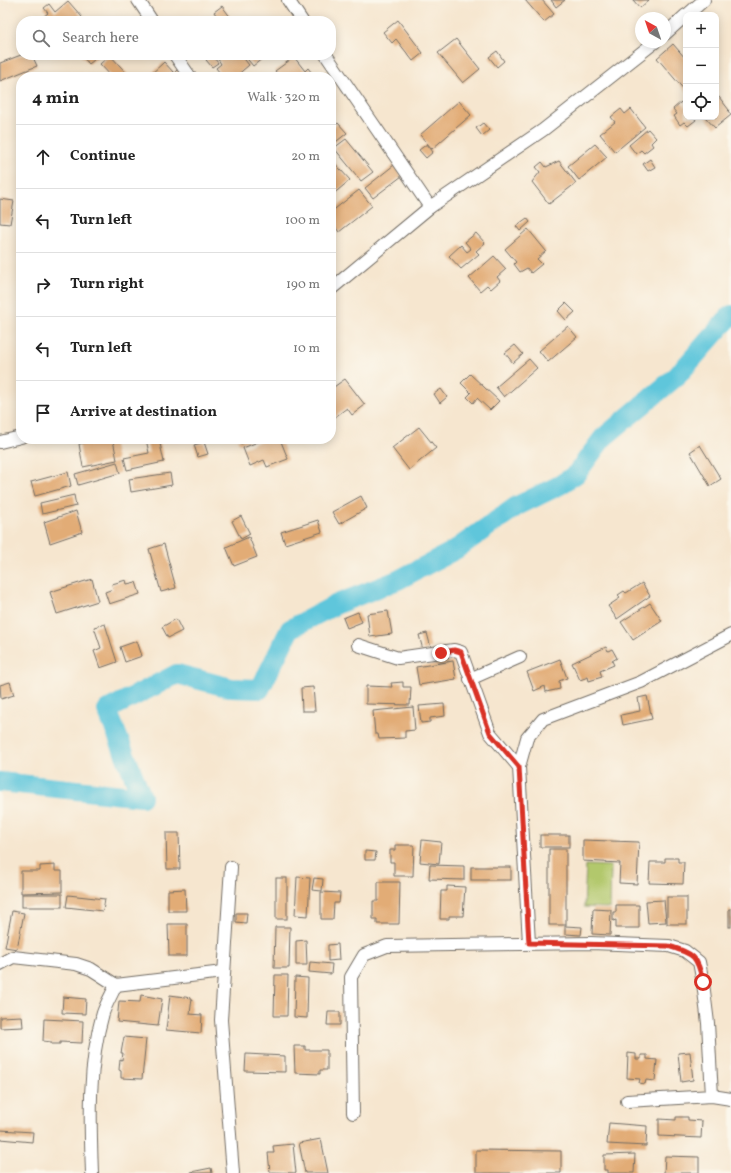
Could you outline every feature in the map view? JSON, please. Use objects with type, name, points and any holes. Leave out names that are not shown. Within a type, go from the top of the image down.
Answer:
[{"type":"street","points":[[138,0],[149,16]]},
{"type":"street","points":[[288,0],[299,16]]},
{"type":"street","points":[[690,12],[704,0]]},
{"type":"street","points":[[671,29],[683,18]]},
{"type":"street","points":[[336,285],[430,207],[543,130],[647,48]]},
{"type":"street","points":[[178,60],[187,72]]},
{"type":"street","points":[[329,60],[430,207]]},
{"type":"street","points":[[0,442],[16,438]]},
{"type":"street","points":[[529,943],[519,767],[527,738],[543,718],[641,682],[731,635]]},
{"type":"street","points":[[358,645],[398,658],[454,650],[461,652],[490,733],[519,767]]},
{"type":"street","points":[[470,679],[520,657]]},
{"type":"street","points":[[232,867],[223,972],[221,1020],[233,1173]]},
{"type":"street","points":[[353,1113],[351,977],[364,954],[387,946],[529,943],[668,946],[685,951],[699,962],[703,982],[708,1023],[712,1096]]},
{"type":"street","points":[[0,964],[13,957],[76,964],[91,969],[116,985],[223,972]]},
{"type":"street","points":[[92,1173],[90,1116],[94,1056],[103,1012],[116,985]]},
{"type":"street","points":[[627,1101],[712,1096],[731,1099]]},
{"type":"green space","points":[[586,865],[611,866],[610,908],[584,907]]},
{"type":"building","points":[[525,0],[542,0],[554,14],[544,22]]},
{"type":"building","points":[[551,0],[565,0],[556,7]]},
{"type":"building","points":[[633,0],[649,0],[640,8]]},
{"type":"building","points":[[68,1],[81,16],[44,16],[48,13],[44,8],[49,4],[55,12]]},
{"type":"building","points":[[222,6],[230,16],[215,16],[216,15],[214,12]]},
{"type":"building","points":[[398,20],[423,53],[413,61],[396,39],[392,43],[383,32]]},
{"type":"building","points":[[456,39],[480,69],[463,83],[438,53]]},
{"type":"building","points":[[673,44],[683,56],[683,88],[657,58],[668,48],[671,48]]},
{"type":"building","points":[[497,51],[504,61],[497,67],[489,57]]},
{"type":"building","points":[[16,57],[16,60],[34,60],[37,66],[22,72],[16,72],[16,75],[0,81],[0,63]]},
{"type":"building","points":[[85,60],[94,60],[89,64]]},
{"type":"building","points":[[104,60],[115,60],[125,72],[107,72],[100,64]]},
{"type":"building","points":[[206,60],[216,60],[218,63],[212,67]]},
{"type":"building","points":[[219,60],[245,60],[249,65],[241,72],[219,72],[216,68],[221,64]]},
{"type":"building","points":[[248,60],[260,60],[253,66]]},
{"type":"building","points":[[290,60],[296,60],[305,71],[308,68],[311,72],[276,72],[275,71]]},
{"type":"building","points":[[164,62],[173,72],[153,72]]},
{"type":"building","points":[[179,68],[181,72],[175,72]]},
{"type":"building","points":[[719,97],[731,115],[715,128],[708,120],[719,120]]},
{"type":"building","points":[[459,101],[471,115],[432,149],[420,135]]},
{"type":"building","points":[[681,102],[683,104],[683,120],[696,120],[688,126],[684,122],[680,125],[674,116],[677,114],[673,109]]},
{"type":"building","points":[[621,109],[625,114],[631,109],[645,127],[615,152],[600,134],[615,122],[611,117]]},
{"type":"building","points":[[338,123],[347,133],[336,142],[336,125]]},
{"type":"building","points":[[483,123],[489,130],[482,136],[476,128]]},
{"type":"building","points":[[648,129],[656,138],[651,143],[653,146],[644,153],[641,150],[636,154],[629,145]]},
{"type":"building","points":[[346,139],[373,172],[361,181],[336,150],[336,146]]},
{"type":"building","points":[[427,144],[433,152],[426,158],[419,150]]},
{"type":"building","points":[[595,144],[607,157],[579,180],[568,166]]},
{"type":"building","points":[[650,159],[655,167],[648,171],[643,164]]},
{"type":"building","points":[[559,161],[576,183],[549,204],[532,182],[540,172],[536,167],[542,162],[546,167]]},
{"type":"building","points":[[336,165],[350,180],[336,192]]},
{"type":"building","points":[[394,165],[402,176],[373,198],[365,188]]},
{"type":"building","points":[[359,190],[372,206],[339,232],[336,228],[336,208]]},
{"type":"building","points":[[0,199],[14,201],[10,224],[0,223]]},
{"type":"building","points":[[527,218],[530,222],[520,231],[516,226]]},
{"type":"building","points":[[528,229],[546,251],[537,259],[542,264],[531,273],[527,268],[520,272],[514,264],[516,262],[505,249]]},
{"type":"building","points":[[476,233],[485,243],[476,251],[479,254],[461,269],[449,256],[461,245],[467,252],[471,249],[465,242]]},
{"type":"building","points":[[494,256],[506,269],[497,277],[500,281],[491,289],[487,285],[480,291],[469,278]]},
{"type":"building","points":[[566,303],[575,312],[566,320],[558,311]]},
{"type":"building","points":[[568,326],[577,337],[548,362],[539,351]]},
{"type":"building","points":[[515,345],[523,354],[513,363],[505,353]]},
{"type":"building","points":[[529,359],[537,368],[504,397],[496,387]]},
{"type":"building","points":[[470,374],[499,401],[490,410],[477,398],[473,403],[467,397],[471,393],[461,383]]},
{"type":"building","points":[[345,379],[365,405],[352,415],[347,408],[336,416],[336,385]]},
{"type":"building","points":[[441,389],[447,397],[440,403],[434,394]]},
{"type":"building","points":[[419,427],[436,448],[409,470],[392,448]]},
{"type":"building","points":[[79,444],[114,444],[117,460],[83,467]]},
{"type":"building","points":[[147,444],[160,444],[164,462],[127,470],[124,458],[149,453]]},
{"type":"building","points":[[205,444],[208,454],[198,457],[194,445]]},
{"type":"building","points":[[253,444],[282,444],[288,459],[267,467],[264,460],[250,466],[243,448]]},
{"type":"building","points":[[700,445],[721,479],[710,486],[690,452]]},
{"type":"building","points":[[117,462],[120,473],[78,485],[75,474]]},
{"type":"building","points":[[68,472],[71,486],[35,496],[31,482]]},
{"type":"building","points":[[170,473],[172,485],[131,492],[129,479]]},
{"type":"building","points":[[74,495],[76,506],[42,514],[40,503]]},
{"type":"building","points":[[361,496],[367,508],[339,524],[332,512]]},
{"type":"building","points":[[76,511],[82,532],[50,543],[44,522]]},
{"type":"building","points":[[241,516],[250,534],[241,539],[232,521]]},
{"type":"building","points":[[318,520],[322,532],[285,544],[281,532]]},
{"type":"building","points":[[249,537],[257,557],[234,566],[226,547]]},
{"type":"building","points":[[164,544],[176,588],[161,592],[149,549]]},
{"type":"building","points":[[92,579],[98,601],[57,614],[50,592]]},
{"type":"building","points":[[126,580],[127,584],[136,582],[140,594],[109,604],[105,592],[113,589],[112,584]]},
{"type":"building","points":[[642,583],[650,596],[617,619],[608,606],[620,598],[618,595],[624,591],[626,593]]},
{"type":"building","points":[[650,603],[662,621],[633,640],[621,622]]},
{"type":"building","points":[[388,611],[392,634],[370,637],[367,614]]},
{"type":"building","points":[[358,612],[362,622],[347,628],[343,618]]},
{"type":"building","points":[[176,619],[182,631],[168,638],[162,627]]},
{"type":"building","points":[[105,624],[117,662],[100,668],[94,651],[101,648],[94,627]]},
{"type":"building","points":[[427,633],[431,648],[423,650],[419,635]]},
{"type":"building","points":[[137,641],[142,656],[125,662],[120,647]]},
{"type":"building","points":[[606,647],[608,651],[612,649],[617,658],[612,661],[614,665],[600,671],[602,677],[589,681],[588,677],[580,680],[572,663]]},
{"type":"building","points":[[560,659],[567,678],[559,681],[560,689],[546,692],[545,686],[534,691],[527,672]]},
{"type":"building","points":[[453,661],[456,679],[419,685],[416,667]]},
{"type":"building","points":[[10,682],[14,695],[1,699],[0,685]]},
{"type":"building","points":[[403,682],[403,687],[411,687],[410,705],[366,704],[366,686],[392,687],[391,683]]},
{"type":"building","points":[[313,687],[315,711],[302,711],[301,688]]},
{"type":"building","points":[[647,696],[652,719],[623,725],[621,715],[640,711],[638,698]]},
{"type":"building","points":[[444,704],[445,716],[430,718],[430,722],[421,723],[419,706]]},
{"type":"building","points":[[413,707],[415,730],[405,731],[405,738],[379,739],[378,734],[375,734],[373,711]]},
{"type":"building","points":[[166,833],[179,833],[180,869],[167,869]]},
{"type":"building","points":[[540,835],[569,835],[569,847],[540,847]]},
{"type":"building","points":[[422,840],[441,842],[439,864],[420,862]]},
{"type":"building","points":[[583,840],[639,842],[637,884],[619,883],[620,863],[583,861]]},
{"type":"building","points":[[395,845],[414,845],[413,876],[394,876],[394,862],[390,862],[390,850],[395,850]]},
{"type":"building","points":[[549,849],[566,849],[566,925],[549,925]]},
{"type":"building","points":[[365,851],[376,852],[375,860],[365,860]]},
{"type":"building","points":[[665,858],[678,858],[678,862],[684,862],[683,884],[649,883],[650,862],[665,862]]},
{"type":"building","points":[[55,865],[55,871],[62,871],[62,892],[21,893],[21,871],[40,871],[40,866]]},
{"type":"building","points":[[430,865],[464,866],[464,880],[429,879]]},
{"type":"building","points":[[471,867],[511,867],[511,880],[471,880]]},
{"type":"building","points":[[297,877],[310,878],[308,916],[295,915]]},
{"type":"building","points":[[276,878],[287,878],[287,919],[276,919]]},
{"type":"building","points":[[314,878],[323,879],[322,891],[312,890]]},
{"type":"building","points":[[378,882],[400,882],[399,924],[377,924],[377,919],[373,919],[373,901],[378,901]]},
{"type":"building","points":[[447,886],[465,887],[463,916],[449,916],[449,919],[440,919],[441,891],[447,891]]},
{"type":"building","points":[[185,889],[186,911],[168,911],[168,890]]},
{"type":"building","points":[[321,892],[340,893],[339,903],[334,903],[333,919],[321,919]]},
{"type":"building","points":[[22,894],[62,894],[62,907],[22,907]]},
{"type":"building","points":[[68,895],[105,899],[103,911],[66,907]]},
{"type":"building","points":[[667,897],[687,897],[687,924],[667,924]]},
{"type":"building","points":[[664,900],[666,922],[648,923],[646,901]]},
{"type":"building","points":[[616,905],[639,905],[639,928],[616,928],[616,920],[613,921],[613,912],[616,912]]},
{"type":"building","points":[[593,909],[611,910],[610,935],[592,934]]},
{"type":"building","points":[[729,909],[731,909],[731,927],[729,927]]},
{"type":"building","points":[[12,911],[24,913],[17,949],[5,947]]},
{"type":"building","points":[[236,913],[247,913],[246,923],[236,922]]},
{"type":"building","points":[[168,924],[187,924],[187,956],[169,956]]},
{"type":"building","points":[[565,926],[582,927],[581,935],[565,934]]},
{"type":"building","points":[[275,927],[290,927],[289,968],[274,968]]},
{"type":"building","points":[[306,940],[307,965],[296,965],[296,941]]},
{"type":"building","points":[[338,944],[339,960],[328,961],[328,945]]},
{"type":"building","points":[[310,962],[332,964],[331,974],[309,972]]},
{"type":"building","points":[[275,975],[288,975],[287,1016],[274,1016]]},
{"type":"building","points":[[295,977],[308,978],[307,1018],[294,1017]]},
{"type":"building","points":[[141,995],[162,999],[158,1026],[117,1022],[119,1001],[140,1002]]},
{"type":"building","points":[[170,995],[192,998],[190,1014],[202,1015],[201,1033],[166,1030]]},
{"type":"building","points":[[63,997],[86,999],[85,1014],[62,1013]]},
{"type":"building","points":[[328,1012],[340,1012],[340,1025],[327,1025]]},
{"type":"building","points":[[22,1016],[23,1027],[0,1028],[0,1017]]},
{"type":"building","points":[[44,1019],[83,1021],[82,1043],[60,1042],[60,1044],[51,1044],[51,1042],[43,1041]]},
{"type":"building","points":[[124,1037],[146,1039],[142,1079],[121,1078],[121,1071],[119,1070],[120,1059],[122,1060],[123,1053],[121,1053]]},
{"type":"building","points":[[294,1046],[305,1046],[305,1050],[327,1050],[327,1070],[320,1070],[320,1074],[295,1073]]},
{"type":"building","points":[[690,1052],[693,1080],[681,1082],[678,1053]]},
{"type":"building","points":[[628,1053],[636,1054],[636,1059],[641,1059],[641,1055],[647,1055],[647,1059],[657,1060],[655,1081],[646,1080],[645,1084],[639,1083],[640,1079],[627,1078]]},
{"type":"building","points":[[246,1054],[285,1056],[285,1072],[245,1071]]},
{"type":"building","points":[[676,1117],[688,1117],[688,1120],[702,1121],[701,1138],[659,1136],[659,1119],[676,1120]]},
{"type":"building","points":[[609,1123],[647,1126],[646,1146],[607,1144]]},
{"type":"building","points":[[0,1130],[33,1132],[32,1142],[0,1139]]},
{"type":"building","points":[[321,1139],[328,1173],[305,1173],[299,1143]]},
{"type":"building","points":[[293,1144],[296,1173],[270,1172],[268,1153],[274,1153],[273,1146]]},
{"type":"building","points":[[476,1150],[561,1151],[561,1173],[476,1173]]},
{"type":"building","points":[[635,1154],[634,1173],[608,1173],[608,1170],[604,1170],[604,1155]]},
{"type":"building","points":[[665,1156],[699,1157],[699,1173],[664,1173]]},
{"type":"building","points":[[211,1168],[212,1173],[191,1173],[191,1172]]},
{"type":"waterway","points":[[0,782],[142,797],[107,710],[177,674],[231,688],[260,689],[290,629],[337,604],[398,580],[455,550],[517,506],[560,485],[576,474],[603,438],[677,376],[731,315]]},
{"type":"route","points":[[441,653],[454,650],[461,652],[490,733],[519,767],[529,943],[668,946],[685,951],[699,962],[703,982]]}]
